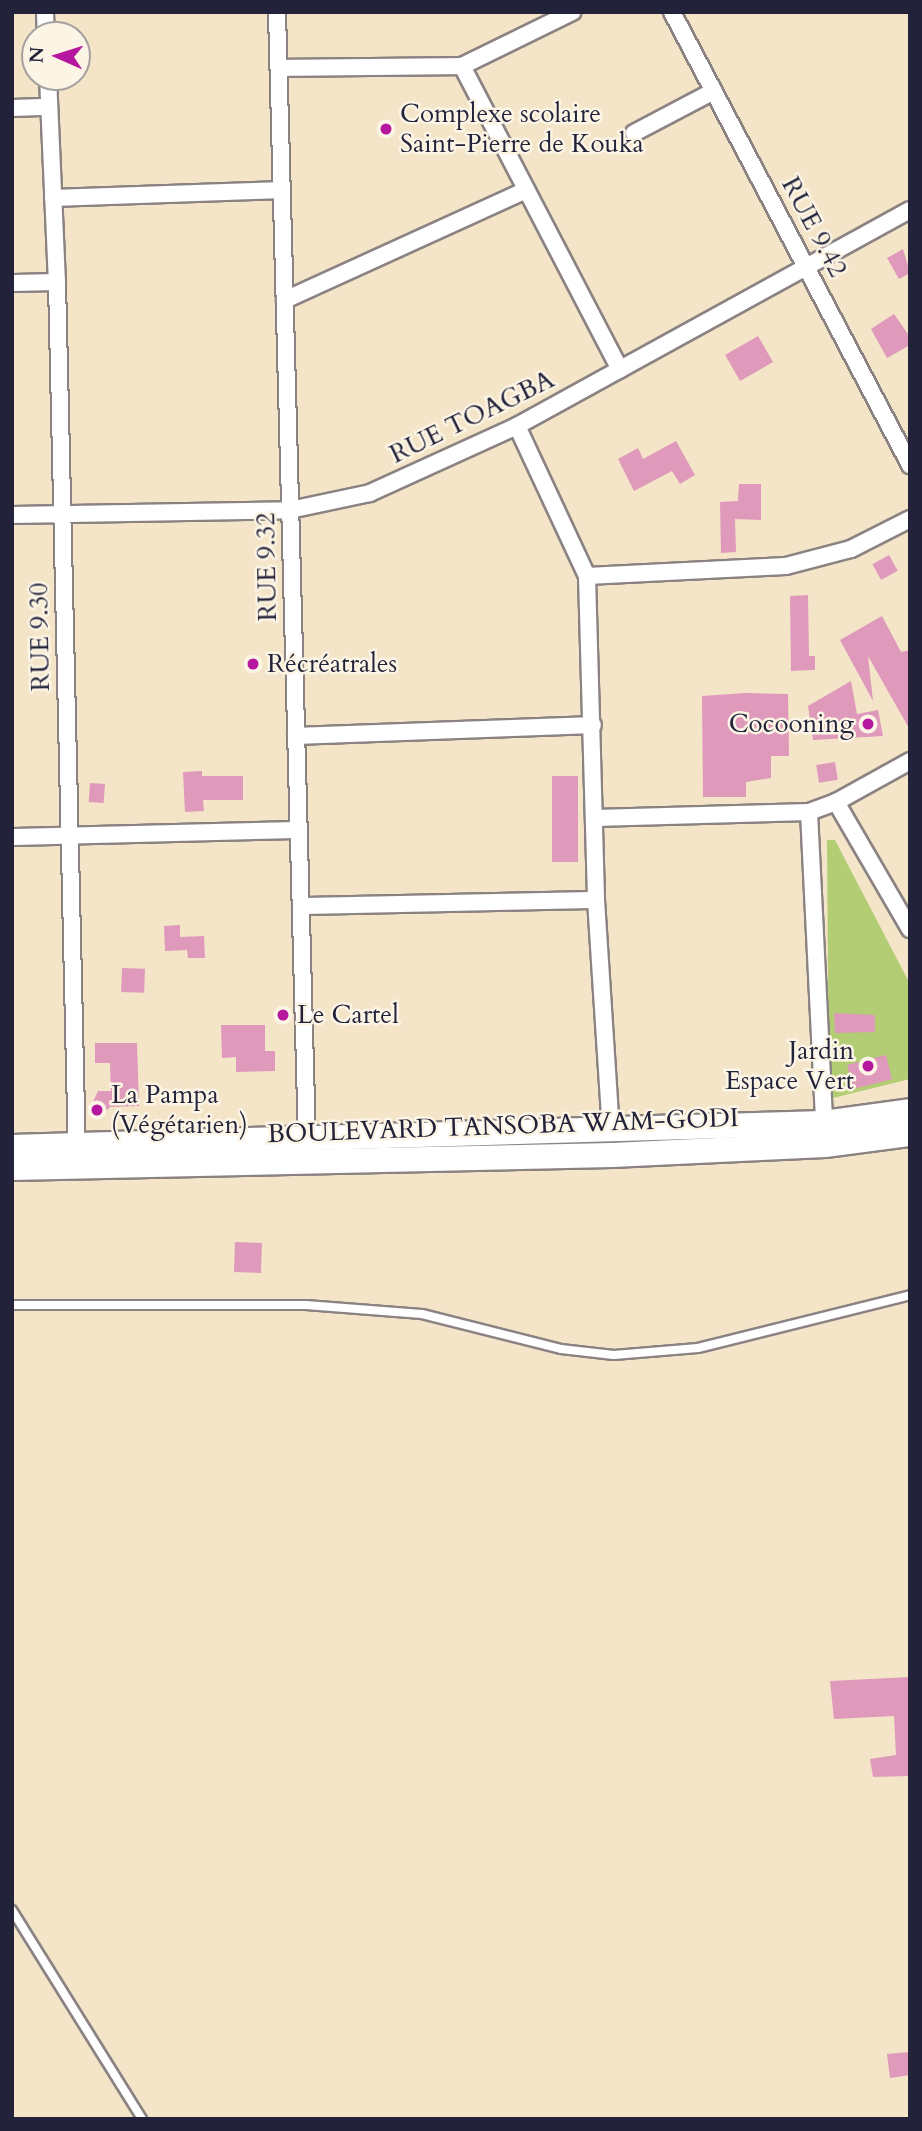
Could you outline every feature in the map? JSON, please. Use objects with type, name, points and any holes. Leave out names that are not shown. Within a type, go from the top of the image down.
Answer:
[{"type":"main road","name":"BOULEVARD TANSOBA WAM-GODI","points":[[307,1151],[611,1131],[824,1123],[910,1111]]},
{"type":"main road","name":"BOULEVARD TANSOBA WAM-GODI","points":[[12,1147],[77,1156],[812,1146],[910,1134]]},
{"type":"main road","name":"BOULEVARD TANSOBA WAM-GODI","points":[[12,1168],[77,1156]]},
{"type":"street","name":"RUE 9.32","points":[[278,12],[307,1151]]},
{"type":"street","points":[[279,68],[462,66],[572,12]]},
{"type":"street","name":"RUE 9.42","points":[[672,12],[910,465]]},
{"type":"street","points":[[462,66],[620,369]]},
{"type":"street","points":[[12,108],[49,107],[48,91]]},
{"type":"street","points":[[634,133],[714,91]]},
{"type":"street","name":"RUE 9.30","points":[[49,107],[57,282],[77,1156]]},
{"type":"street","points":[[53,198],[282,190]]},
{"type":"street","points":[[285,300],[526,190]]},
{"type":"street","name":"RUE TOAGBA","points":[[12,515],[290,510],[370,493],[517,426],[910,210]]},
{"type":"street","points":[[12,283],[57,282]]},
{"type":"street","points":[[517,426],[587,576],[596,900],[611,1131]]},
{"type":"street","points":[[587,576],[786,566],[851,549],[910,519]]},
{"type":"street","points":[[296,736],[593,725]]},
{"type":"street","points":[[595,818],[809,812],[836,802],[910,761]]},
{"type":"street","points":[[836,802],[910,929]]},
{"type":"street","points":[[809,812],[824,1123]]},
{"type":"street","points":[[12,837],[298,830]]},
{"type":"street","points":[[300,906],[596,900]]},
{"type":"lane","points":[[12,1306],[306,1305],[422,1314],[561,1349],[614,1355],[698,1348],[910,1295]]},
{"type":"lane","points":[[12,1910],[142,2119]]},
{"type":"green space","points":[[827,840],[835,840],[910,984],[910,1079],[829,1099]]},
{"type":"building","points":[[903,249],[910,273],[899,279],[887,258]]},
{"type":"building","points":[[894,314],[910,337],[910,345],[887,358],[871,329]]},
{"type":"building","points":[[758,336],[773,362],[740,381],[725,355]]},
{"type":"building","points":[[676,441],[695,475],[680,484],[672,471],[634,491],[618,459],[638,448],[643,459]]},
{"type":"building","points":[[739,484],[761,484],[761,520],[735,519],[736,552],[721,553],[720,502],[738,501]]},
{"type":"building","points":[[889,555],[898,571],[881,580],[872,564]]},
{"type":"building","points":[[808,595],[809,656],[815,656],[815,670],[791,671],[790,596]]},
{"type":"building","points":[[882,616],[901,652],[910,650],[910,730],[868,656],[873,701],[840,640]]},
{"type":"building","points":[[851,681],[857,714],[878,710],[883,736],[813,740],[808,706]]},
{"type":"building","points":[[788,694],[789,756],[771,756],[771,778],[746,782],[746,797],[703,797],[702,696]]},
{"type":"building","points":[[835,762],[838,780],[819,783],[816,765]]},
{"type":"building","points":[[202,771],[202,776],[243,776],[243,800],[203,800],[204,811],[185,812],[183,772]]},
{"type":"building","points":[[552,776],[578,776],[578,862],[552,862]]},
{"type":"building","points":[[90,783],[105,784],[104,803],[89,802]]},
{"type":"building","points":[[180,925],[180,937],[204,936],[205,958],[188,958],[187,950],[165,951],[164,926]]},
{"type":"building","points":[[122,968],[145,969],[144,993],[121,992]]},
{"type":"building","points":[[834,1013],[875,1015],[875,1032],[835,1033]]},
{"type":"building","points":[[221,1025],[265,1025],[265,1051],[275,1051],[275,1071],[236,1072],[236,1057],[222,1058]]},
{"type":"building","points":[[95,1043],[137,1043],[139,1106],[110,1107],[101,1116],[91,1106],[98,1091],[111,1091],[110,1063],[95,1063]]},
{"type":"building","points":[[886,1055],[892,1079],[853,1089],[847,1065]]},
{"type":"building","points":[[235,1242],[262,1243],[261,1273],[234,1272]]},
{"type":"building","points":[[910,1677],[910,1776],[873,1777],[870,1759],[896,1755],[894,1716],[834,1719],[830,1681]]},
{"type":"building","points":[[910,2052],[910,2075],[890,2078],[887,2054]]},
{"type":"place","name":"Complexe scolaire Saint-Pierre de Kouka","points":[[386,129]]},
{"type":"place","name":"Récréatrales","points":[[253,664]]},
{"type":"place","name":"Cocooning","points":[[868,724]]},
{"type":"place","name":"Le Cartel","points":[[283,1015]]},
{"type":"place","name":"Jardin Espace Vert","points":[[868,1066]]},
{"type":"place","name":"La Pampa (Végétarien)","points":[[97,1110]]}]
